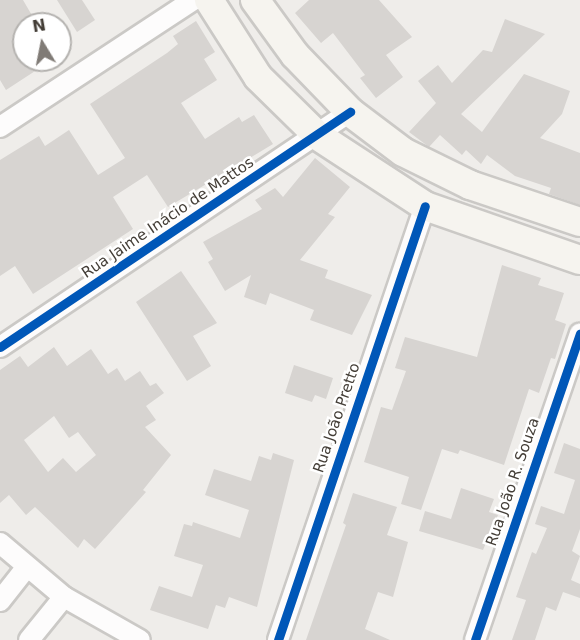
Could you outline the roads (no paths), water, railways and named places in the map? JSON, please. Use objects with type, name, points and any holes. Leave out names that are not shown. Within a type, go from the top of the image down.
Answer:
[{"type":"main road","points":[[209,0],[258,77],[318,136],[425,206],[580,260]]},
{"type":"main road","points":[[255,0],[295,55],[350,112],[403,152],[470,185],[580,222]]},
{"type":"street","points":[[0,127],[193,0]]},
{"type":"street","name":"Rua Jaime Inácio de Mattos","points":[[0,347],[318,136],[350,112]]},
{"type":"street","name":"Rua João Pretto","points":[[278,640],[425,206]]},
{"type":"street","name":"Rua João R. Souza","points":[[475,640],[580,333]]},
{"type":"street","points":[[0,543],[26,568],[64,597],[140,640]]},
{"type":"street","points":[[0,601],[26,568]]},
{"type":"street","points":[[29,640],[64,597]]}]
